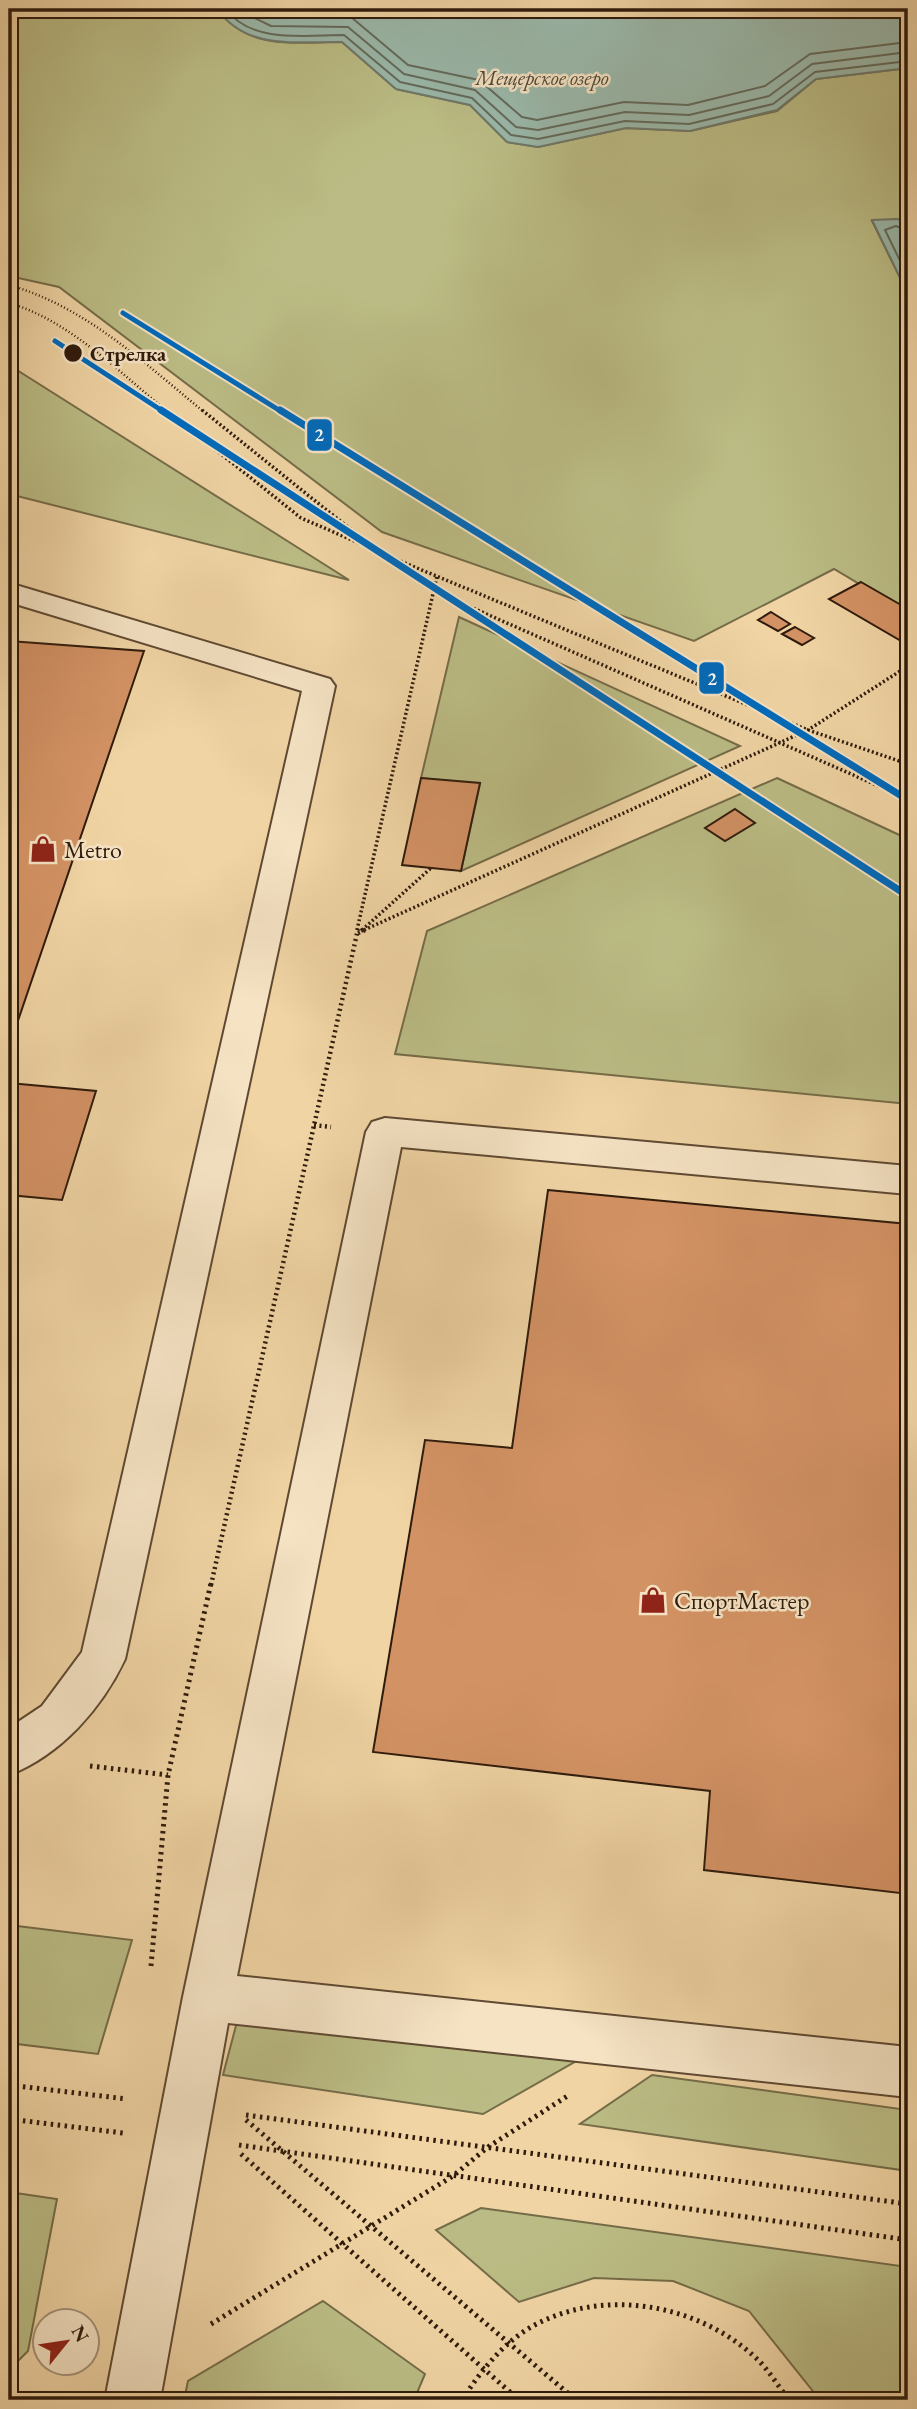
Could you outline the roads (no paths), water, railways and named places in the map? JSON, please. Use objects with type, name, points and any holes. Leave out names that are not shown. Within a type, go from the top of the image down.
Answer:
[{"type":"lane","points":[[9,592],[319,686],[103,1659],[58,1720],[9,1754]]},
{"type":"lane","points":[[135,2385],[208,1997],[385,1132],[908,1180]]},
{"type":"lane","points":[[208,1997],[908,2072]]},
{"type":"water","name":"Мещерское озеро","points":[[217,9],[908,9],[908,68],[816,79],[777,110],[690,131],[626,128],[538,147],[507,142],[470,105],[396,89],[342,42],[290,42],[258,38],[243,32]]},
{"type":"water","points":[[899,219],[908,226],[908,294],[872,220]]},
{"type":"place","name":"Стрелка","points":[[73,353]]},
{"type":"place","name":"Metro","points":[[43,849]]},
{"type":"place","name":"СпортМастер","points":[[653,1600]]}]
